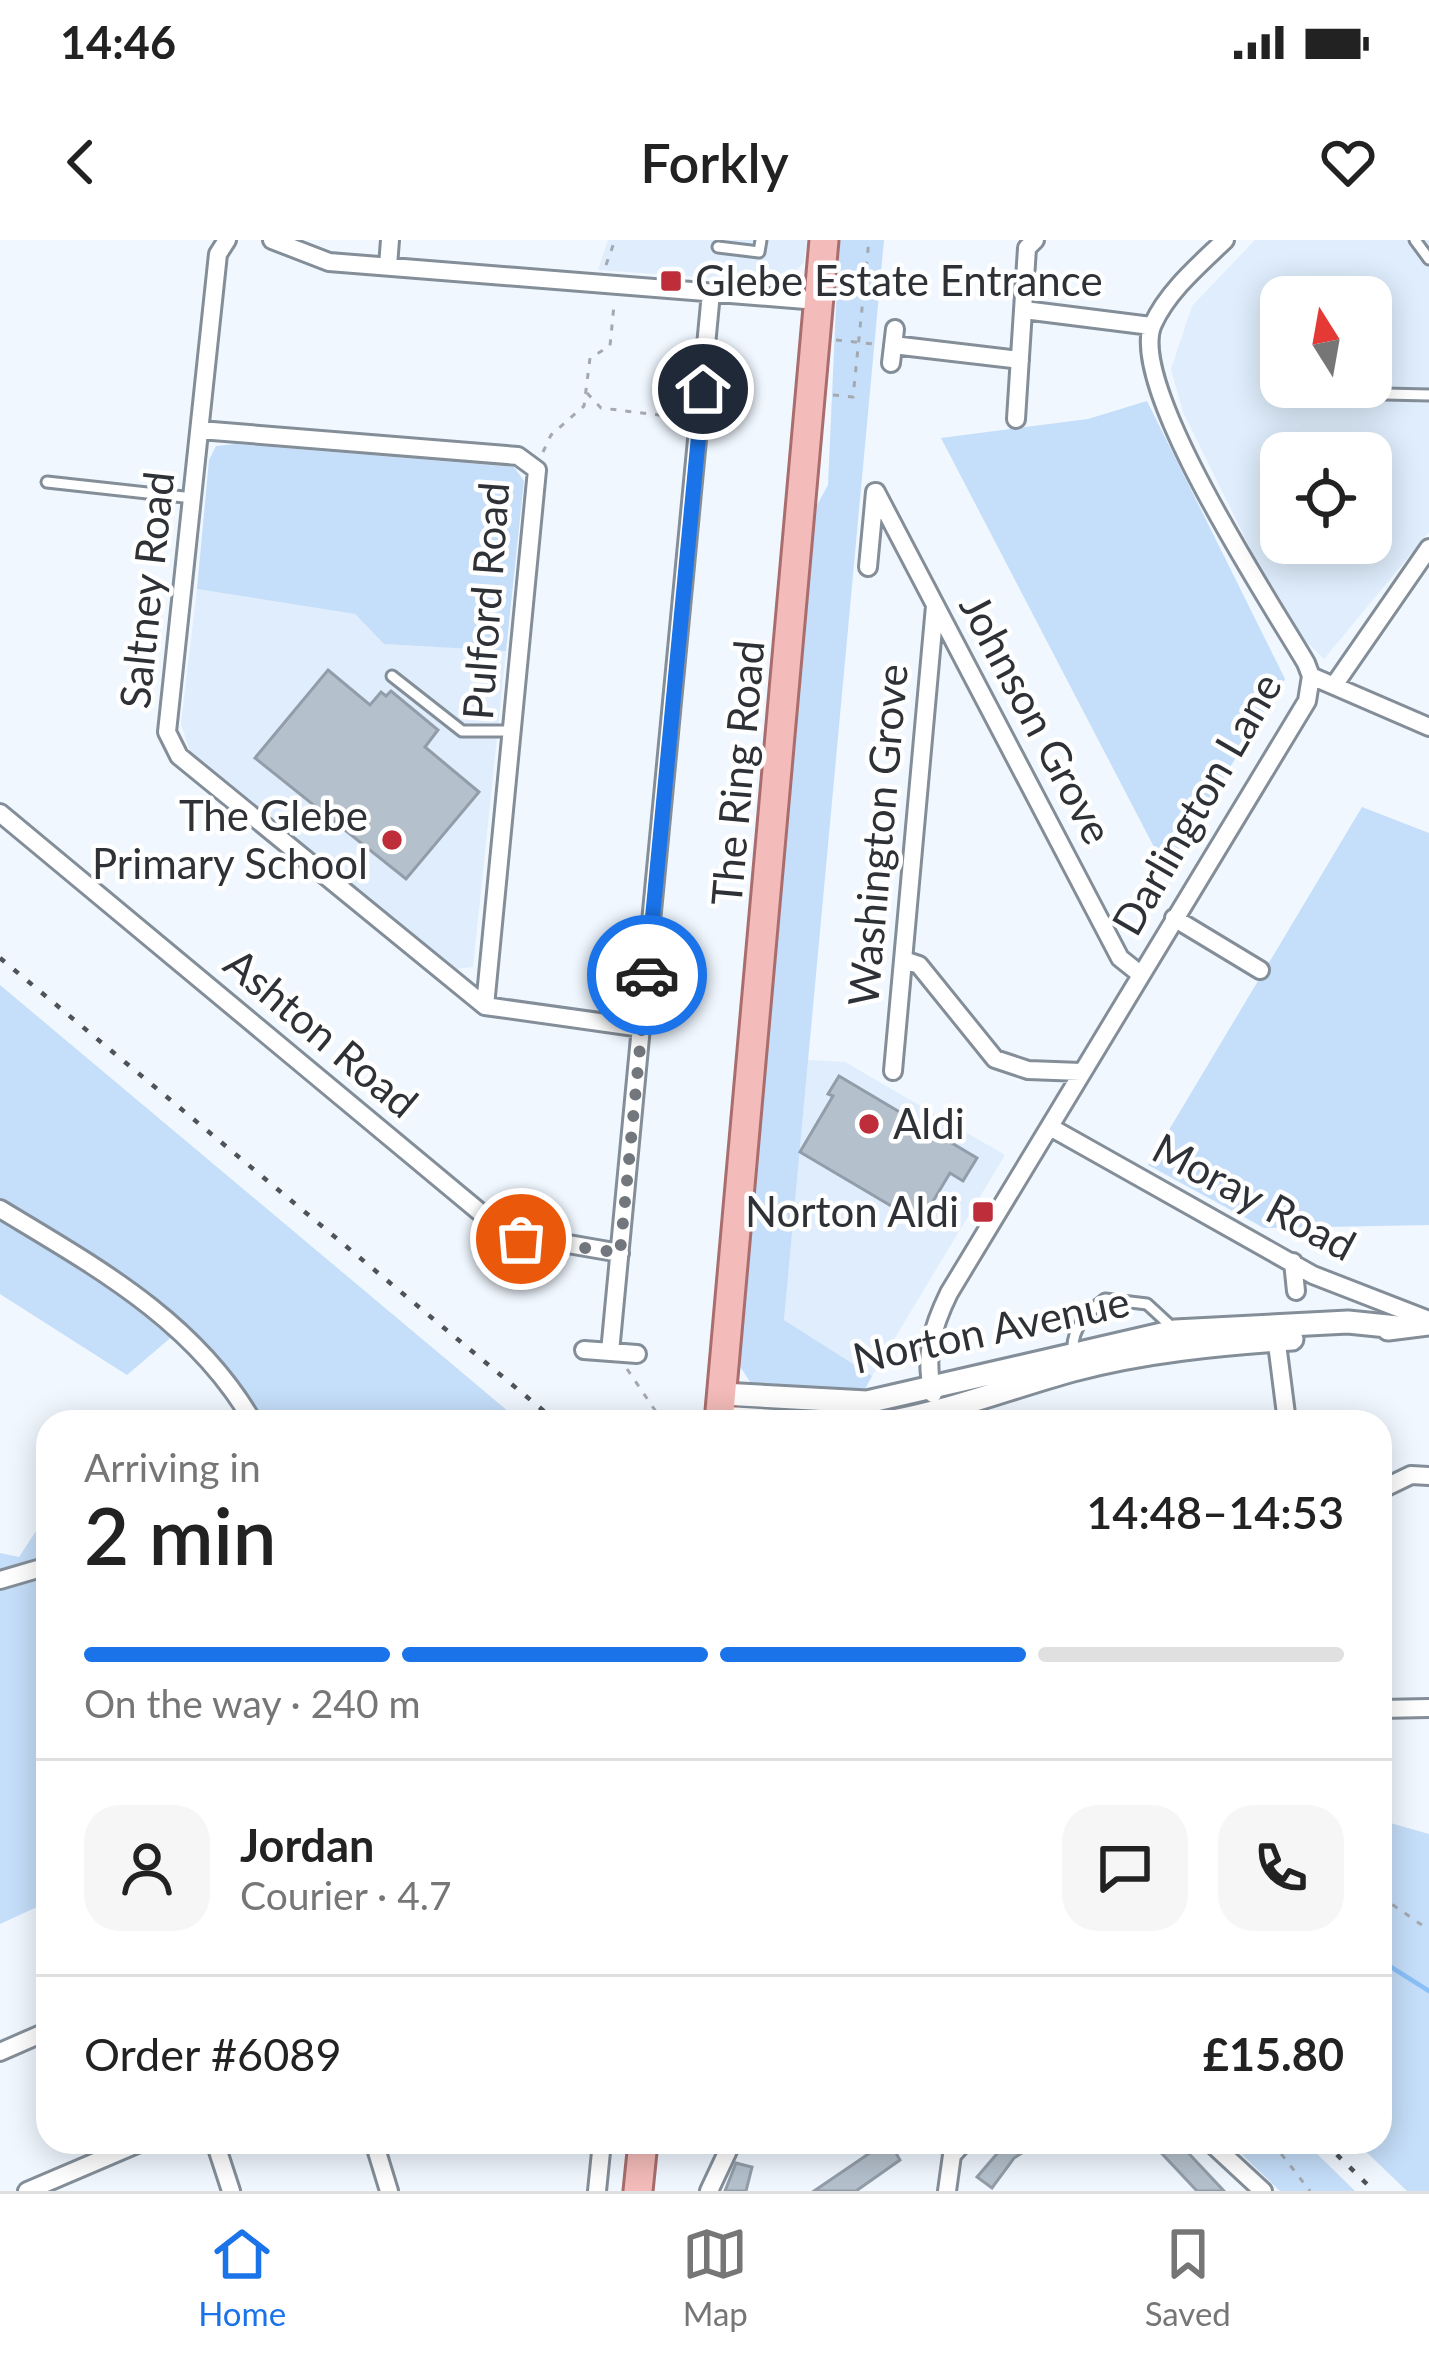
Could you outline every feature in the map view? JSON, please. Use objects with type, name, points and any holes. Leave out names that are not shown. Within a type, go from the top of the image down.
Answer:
[{"type":"main road","points":[[818,302],[824,240]]},
{"type":"main road","name":"The Ring Road","points":[[720,1410],[818,302]]},
{"type":"main road","points":[[638,2191],[642,2154]]},
{"type":"street","name":"Saltney Road","points":[[227,240],[218,254],[167,732],[179,756],[485,1006]]},
{"type":"street","points":[[272,240],[306,257],[818,302]]},
{"type":"street","points":[[388,266],[390,240]]},
{"type":"street","points":[[1007,240],[1031,244],[1016,418]]},
{"type":"street","points":[[1024,310],[1151,326],[1184,280],[1225,240]]},
{"type":"street","points":[[613,1353],[711,293]]},
{"type":"street","name":"Darlington Lane","points":[[937,1410],[931,1389],[931,1332],[1081,1072],[1307,700],[1311,676],[1159,399],[1148,364],[1151,326]]},
{"type":"street","points":[[893,346],[1020,361]]},
{"type":"street","name":"Pulford Road","points":[[200,430],[530,460],[537,470],[485,1006]]},
{"type":"street","name":"Johnson Grove","points":[[868,567],[875,492],[1120,958],[1140,974]]},
{"type":"street","points":[[1335,684],[1429,548]]},
{"type":"street","name":"Washington Grove","points":[[893,1071],[935,606]]},
{"type":"street","points":[[1311,676],[1429,727]]},
{"type":"street","name":"Ashton Road","points":[[0,813],[505,1233],[620,1253]]},
{"type":"street","points":[[1174,918],[1260,970]]},
{"type":"street","points":[[904,960],[919,964],[995,1059],[1028,1070],[1081,1072]]},
{"type":"street","points":[[485,1006],[642,1028]]},
{"type":"street","name":"Moray Road","points":[[1050,1127],[1293,1262],[1429,1322]]},
{"type":"street","points":[[0,1209],[145,1299],[208,1359],[244,1410]]},
{"type":"street","points":[[1293,1262],[1296,1292]]},
{"type":"street","name":"Norton Avenue","points":[[877,1410],[931,1389],[1177,1340],[1429,1322]]},
{"type":"street","points":[[1276,1333],[1286,1410]]},
{"type":"street","points":[[584,1350],[637,1354]]},
{"type":"street","name":"Norton Avenue","points":[[946,1410],[1075,1360]]},
{"type":"street","points":[[1392,1484],[1411,1475],[1429,1476]]},
{"type":"street","points":[[0,1580],[36,1570]]},
{"type":"street","points":[[1392,1709],[1429,1708]]},
{"type":"street","points":[[0,2052],[36,2036]]},
{"type":"street","points":[[27,2191],[114,2154]]},
{"type":"street","points":[[219,2154],[231,2191]]},
{"type":"street","points":[[378,2154],[389,2191]]},
{"type":"street","points":[[597,2191],[601,2154]]},
{"type":"street","points":[[709,2191],[726,2154]]},
{"type":"street","points":[[947,2191],[953,2154]]},
{"type":"street","points":[[1223,2154],[1263,2191]]},
{"type":"lane","points":[[718,247],[759,251],[760,240]]},
{"type":"lane","points":[[1415,240],[1429,259]]},
{"type":"lane","points":[[1392,395],[1429,395]]},
{"type":"lane","points":[[47,482],[193,498]]},
{"type":"lane","points":[[392,676],[462,731],[513,731]]},
{"type":"lane","points":[[1075,1360],[1084,1315],[1105,1299],[1148,1304],[1177,1340]]},
{"type":"path","points":[[530,460],[547,449],[550,435],[584,406],[590,358],[610,346],[608,284],[616,240]]},
{"type":"path","points":[[831,395],[853,397],[869,240]]},
{"type":"path","points":[[814,338],[893,346]]},
{"type":"path","points":[[586,391],[601,408],[699,419]]},
{"type":"path","points":[[613,1353],[654,1410]]},
{"type":"path","points":[[1392,1904],[1429,1930]]},
{"type":"path","points":[[1282,2154],[1310,2191]]},
{"type":"shaded area","points":[[608,240],[807,240],[804,262],[785,283],[598,270]]},
{"type":"shaded area","points":[[839,240],[884,240],[784,1320],[872,1376],[863,1393],[752,1385],[736,1360],[811,516],[828,485]]},
{"type":"shaded area","points":[[1255,240],[1429,240],[1429,532],[1324,659],[1292,628],[1256,560],[1183,412],[1171,369],[1192,306]]},
{"type":"shaded area","points":[[1147,401],[1285,679],[1166,870],[941,438],[1088,419]]},
{"type":"shaded area","points":[[216,446],[514,467],[524,481],[506,651],[384,644],[355,614],[197,589],[209,460]]},
{"type":"shaded area","name":"The Glebe Primary School","points":[[197,589],[355,614],[384,644],[506,651],[473,967],[456,969],[440,959],[190,751],[181,724]]},
{"type":"shaded area","points":[[1362,807],[1429,833],[1429,1225],[1264,1228],[1148,1165]]},
{"type":"shaded area","points":[[0,985],[507,1410],[242,1410],[175,1334],[127,1375],[0,1294]]},
{"type":"shaded area","points":[[808,1060],[845,1062],[1005,1155],[872,1376],[784,1320]]},
{"type":"shaded area","points":[[36,1531],[36,1908],[0,1924],[0,1553],[19,1557]]},
{"type":"shaded area","points":[[1392,1823],[1429,1834],[1429,2191],[1407,2191],[1368,2154],[1392,2154]]},
{"type":"shaded area","points":[[1241,2154],[1317,2154],[1355,2191],[1280,2191]]},
{"type":"building","points":[[328,670],[370,705],[381,692],[386,696],[391,691],[438,730],[425,747],[479,792],[406,879],[255,758]]},
{"type":"building","name":"Aldi","points":[[839,1076],[977,1158],[963,1181],[950,1173],[920,1223],[800,1152],[833,1096],[828,1094]]},
{"type":"building","points":[[868,2154],[897,2154],[900,2160],[856,2191],[814,2191]]},
{"type":"building","points":[[997,2154],[1020,2154],[992,2188],[977,2177]]},
{"type":"building","points":[[1162,2154],[1189,2154],[1224,2191],[1197,2191]]},
{"type":"building","points":[[736,2163],[752,2167],[746,2191],[725,2191]]},
{"type":"waterway","points":[[1392,1968],[1429,1991]]},
{"type":"railway","points":[[0,958],[543,1410]]},
{"type":"railway","points":[[1336,2154],[1374,2191]]},
{"type":"way so far","points":[[521,1239],[620,1253],[647,975]]},
{"type":"place","name":"Glebe Estate Entrance","points":[[671,281]]},
{"type":"place","name":"The Glebe Primary School","points":[[392,840]]},
{"type":"place","name":"Aldi","points":[[869,1124]]},
{"type":"place","name":"Norton Aldi","points":[[983,1212]]},
{"type":"route","points":[[647,975],[703,389]]}]
